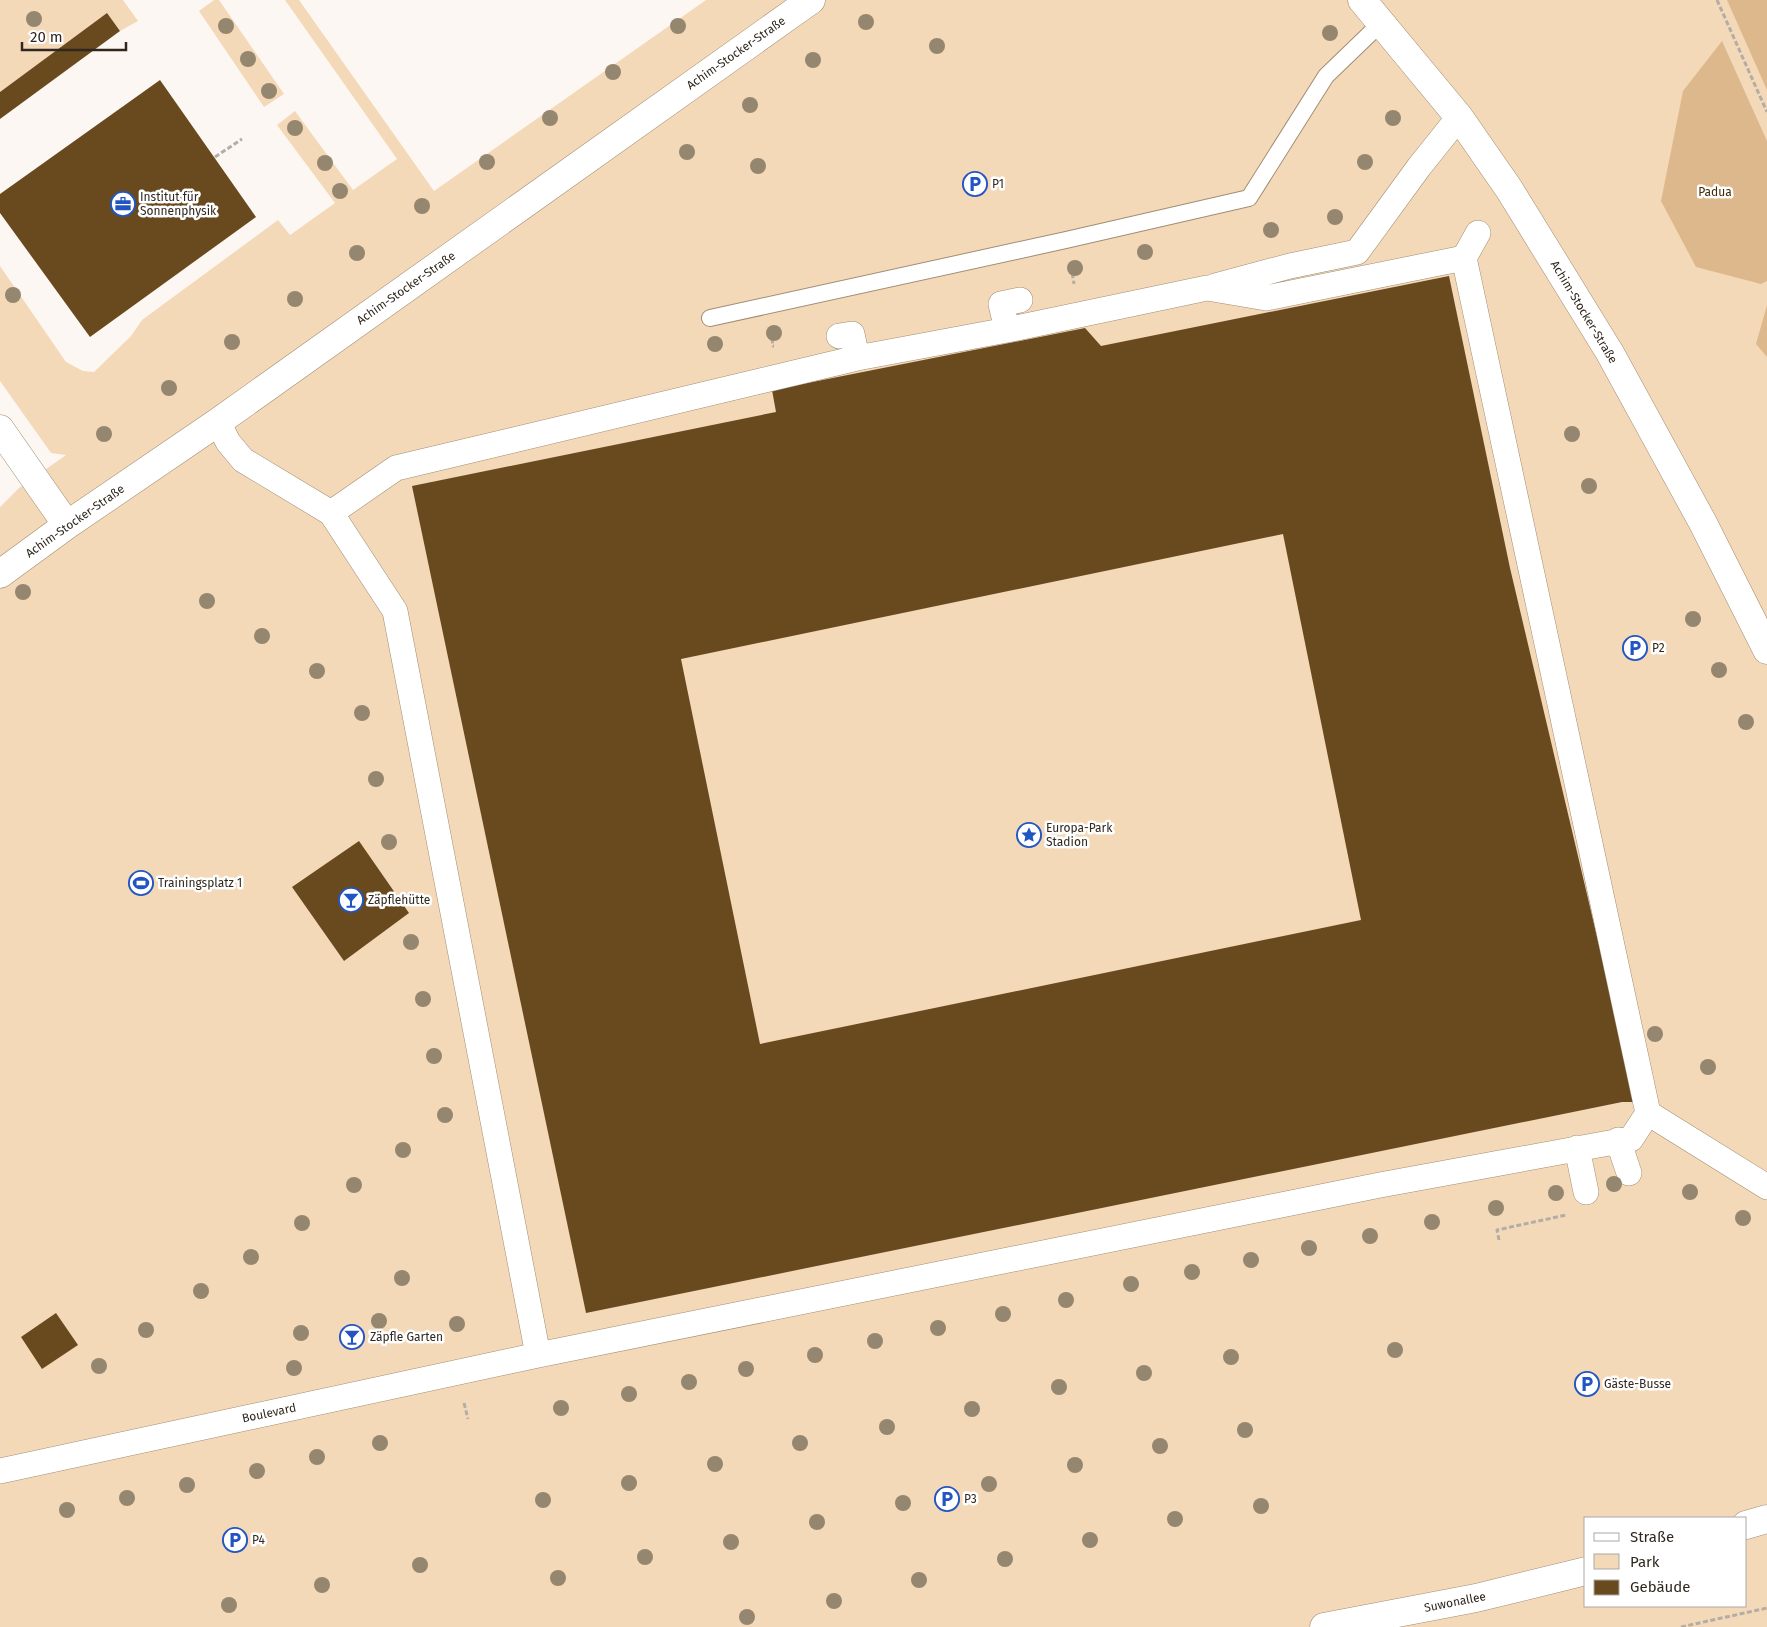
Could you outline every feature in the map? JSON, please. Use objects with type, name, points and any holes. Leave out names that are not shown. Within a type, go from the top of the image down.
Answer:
[{"type":"street","name":"Achim-Stocker-Straße","points":[[0,574],[67,525],[218,422],[811,0]]},
{"type":"street","name":"Achim-Stocker-Straße","points":[[1362,0],[1459,118],[1509,189],[1610,354],[1703,523],[1767,650]]},
{"type":"street","points":[[331,513],[396,468],[857,358],[1007,330],[1207,288],[1290,266],[1357,252],[1419,167],[1459,118]]},
{"type":"street","points":[[1478,233],[1464,258],[1648,1113],[1767,1187]]},
{"type":"street","points":[[1207,288],[1266,298],[1464,258]]},
{"type":"street","points":[[1007,330],[1001,304],[1020,300]]},
{"type":"street","points":[[840,336],[852,334],[857,358]]},
{"type":"street","points":[[218,422],[228,442],[243,460],[331,513],[395,611],[538,1355]]},
{"type":"street","points":[[0,429],[67,525]]},
{"type":"street","name":"Boulevard","points":[[0,1471],[538,1355],[1380,1185],[1631,1139],[1648,1113]]},
{"type":"street","points":[[1618,1140],[1629,1173]]},
{"type":"street","points":[[1577,1148],[1586,1192]]},
{"type":"street","points":[[1747,1525],[1767,1520]]},
{"type":"street","name":"Suwonallee","points":[[1324,1627],[1476,1598],[1584,1572]]},
{"type":"lane","points":[[710,318],[1249,198],[1326,76],[1382,22]]},
{"type":"path","points":[[1717,0],[1767,112]]},
{"type":"path","points":[[215,157],[242,139]]},
{"type":"path","points":[[1681,1627],[1767,1608]]},
{"type":"green space","points":[[0,0],[123,0],[138,21],[120,31],[106,14],[0,92]]},
{"type":"green space","points":[[214,0],[219,0],[284,94],[264,107],[199,11]]},
{"type":"green space","points":[[285,0],[299,0],[434,191],[706,0],[1767,0],[1767,1627],[0,1627],[0,507],[19,488],[66,455],[51,453],[0,381],[0,266],[66,362],[83,371],[94,372],[131,336],[142,320],[278,220],[290,235],[335,203],[277,125],[295,111],[353,190],[397,159]]},
{"type":"green space","points":[[1727,0],[1767,0],[1767,90]]},
{"type":"green space","name":"Padua","points":[[1722,41],[1767,141],[1767,281],[1761,284],[1696,267],[1661,201],[1683,91]]},
{"type":"green space","points":[[1767,305],[1767,357],[1756,344]]},
{"type":"building","points":[[107,13],[120,31],[0,119],[0,92]]},
{"type":"building","name":"Institut für Sonnenphysik","points":[[160,80],[256,217],[90,337],[0,213],[0,194]]},
{"type":"building","name":"Europa-Park Stadion","points":[[1449,276],[1510,568],[1636,1102],[1622,1102],[586,1313],[412,486],[776,412],[772,390],[1085,328],[1101,346]],"holes":[[[1283,534],[1361,920],[760,1044],[681,659]]]},
{"type":"building","name":"Zäpflehütte","points":[[359,841],[409,913],[344,961],[292,887]]},
{"type":"building","points":[[56,1313],[78,1345],[42,1369],[21,1337]]},
{"type":"place","name":"P1","points":[[975,184]]},
{"type":"place","name":"Institut für Sonnenphysik","points":[[123,204]]},
{"type":"place","name":"P2","points":[[1635,648]]},
{"type":"place","name":"Europa-Park Stadion","points":[[1029,835]]},
{"type":"place","name":"Trainingsplatz 1","points":[[141,883]]},
{"type":"place","name":"Zäpflehütte","points":[[351,900]]},
{"type":"place","name":"Zäpfle Garten","points":[[352,1337]]},
{"type":"place","name":"Gäste-Busse","points":[[1587,1384]]},
{"type":"place","name":"P3","points":[[947,1499]]},
{"type":"place","name":"P4","points":[[235,1540]]}]
